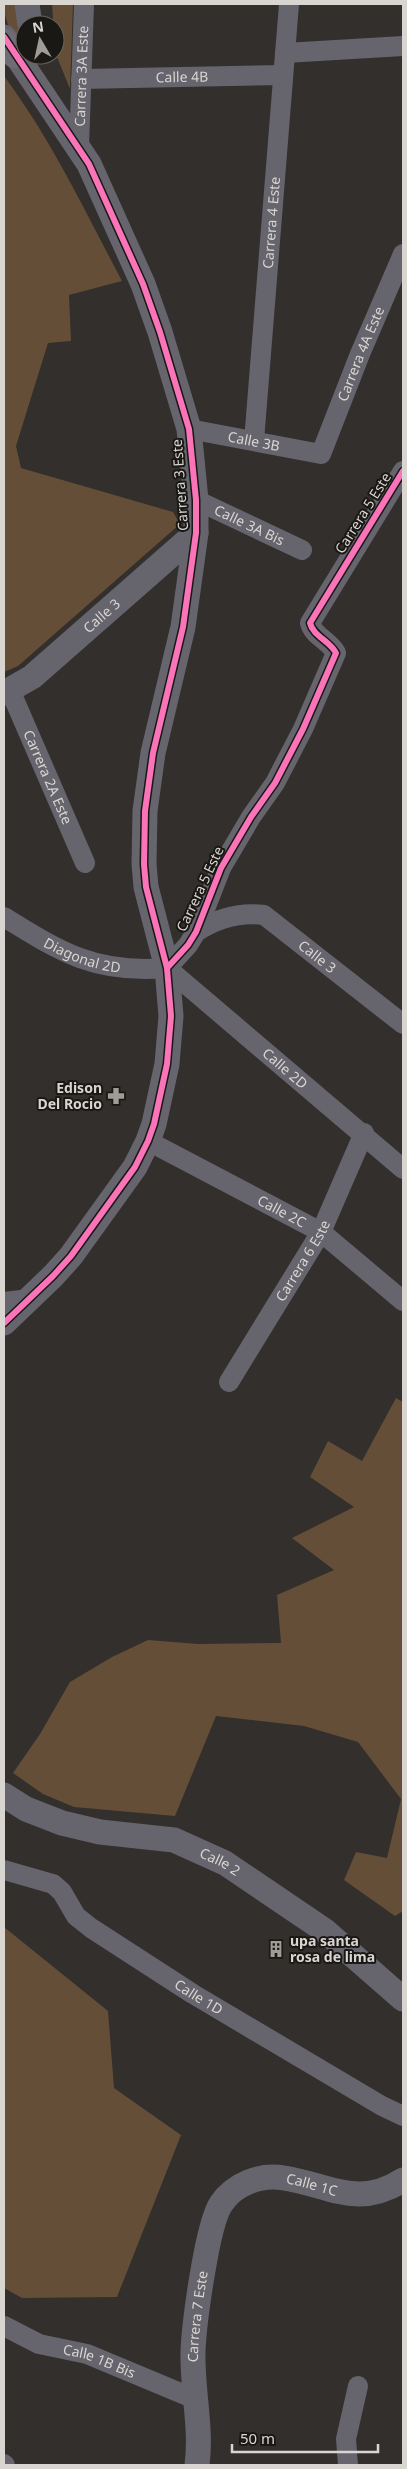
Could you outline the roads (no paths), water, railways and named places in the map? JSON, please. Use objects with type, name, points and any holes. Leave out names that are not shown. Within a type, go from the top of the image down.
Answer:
[{"type":"street","name":"Carrera 3A Este","points":[[78,147],[84,4]]},
{"type":"street","name":"Carrera 4 Este","points":[[254,441],[289,4]]},
{"type":"street","points":[[285,53],[403,46]]},
{"type":"street","name":"Carrera 3 Este","points":[[26,65],[78,147],[105,198],[143,284],[165,348],[189,429],[196,500],[196,533],[183,627],[153,753],[145,811],[144,864],[146,887],[167,968]]},
{"type":"street","name":"Calle 4B","points":[[81,79],[283,75]]},
{"type":"street","name":"Carrera 4A Este","points":[[321,454],[360,354],[403,254]]},
{"type":"street","name":"Calle 3B","points":[[189,429],[321,454]]},
{"type":"street","name":"Carrera 5 Este","points":[[167,968],[188,945],[196,932],[221,868],[251,817],[275,783],[304,729],[336,653],[333,647],[311,628],[310,622],[403,471]]},
{"type":"street","name":"Calle 3A Bis","points":[[196,500],[302,550]]},
{"type":"street","name":"Calle 3","points":[[7,692],[32,677],[196,533]]},
{"type":"street","name":"Carrera 2A Este","points":[[7,692],[85,863]]},
{"type":"street","name":"Calle 3","points":[[196,932],[212,923],[243,914],[264,915],[403,1024]]},
{"type":"street","name":"Diagonal 2D","points":[[4,917],[60,951],[96,964],[125,970],[167,968]]},
{"type":"street","points":[[4,1323],[71,1256],[123,1184],[148,1141],[163,1088],[170,1040],[170,992],[167,968]]},
{"type":"street","name":"Calle 2D","points":[[167,968],[403,1168]]},
{"type":"street","name":"Carrera 6 Este","points":[[230,1382],[321,1232],[364,1133]]},
{"type":"street","name":"Calle 2C","points":[[148,1141],[321,1232],[403,1301]]},
{"type":"street","points":[[4,1302],[30,1299]]},
{"type":"street","name":"Calle 2","points":[[4,1795],[26,1809],[62,1823],[100,1832],[174,1840],[225,1862],[324,1930],[403,1999]]},
{"type":"street","name":"Calle 1D","points":[[4,1870],[53,1884],[62,1892],[76,1916],[91,1928],[193,1994],[382,2106],[403,2116]]},
{"type":"street","name":"Calle 1C","points":[[245,2183],[276,2177],[350,2195],[378,2193],[403,2180]]},
{"type":"street","name":"Carrera 7 Este","points":[[197,2465],[199,2437],[193,2352],[195,2322],[217,2210],[228,2195],[245,2183]]},
{"type":"street","name":"Calle 1B Bis","points":[[4,2326],[39,2344],[87,2354],[195,2399]]},
{"type":"street","points":[[348,2465],[346,2439],[358,2386]]},
{"type":"place","name":"Edison Del Rocio","points":[[116,1096]]},
{"type":"place","name":"upa santa rosa de lima","points":[[276,1949]]}]
